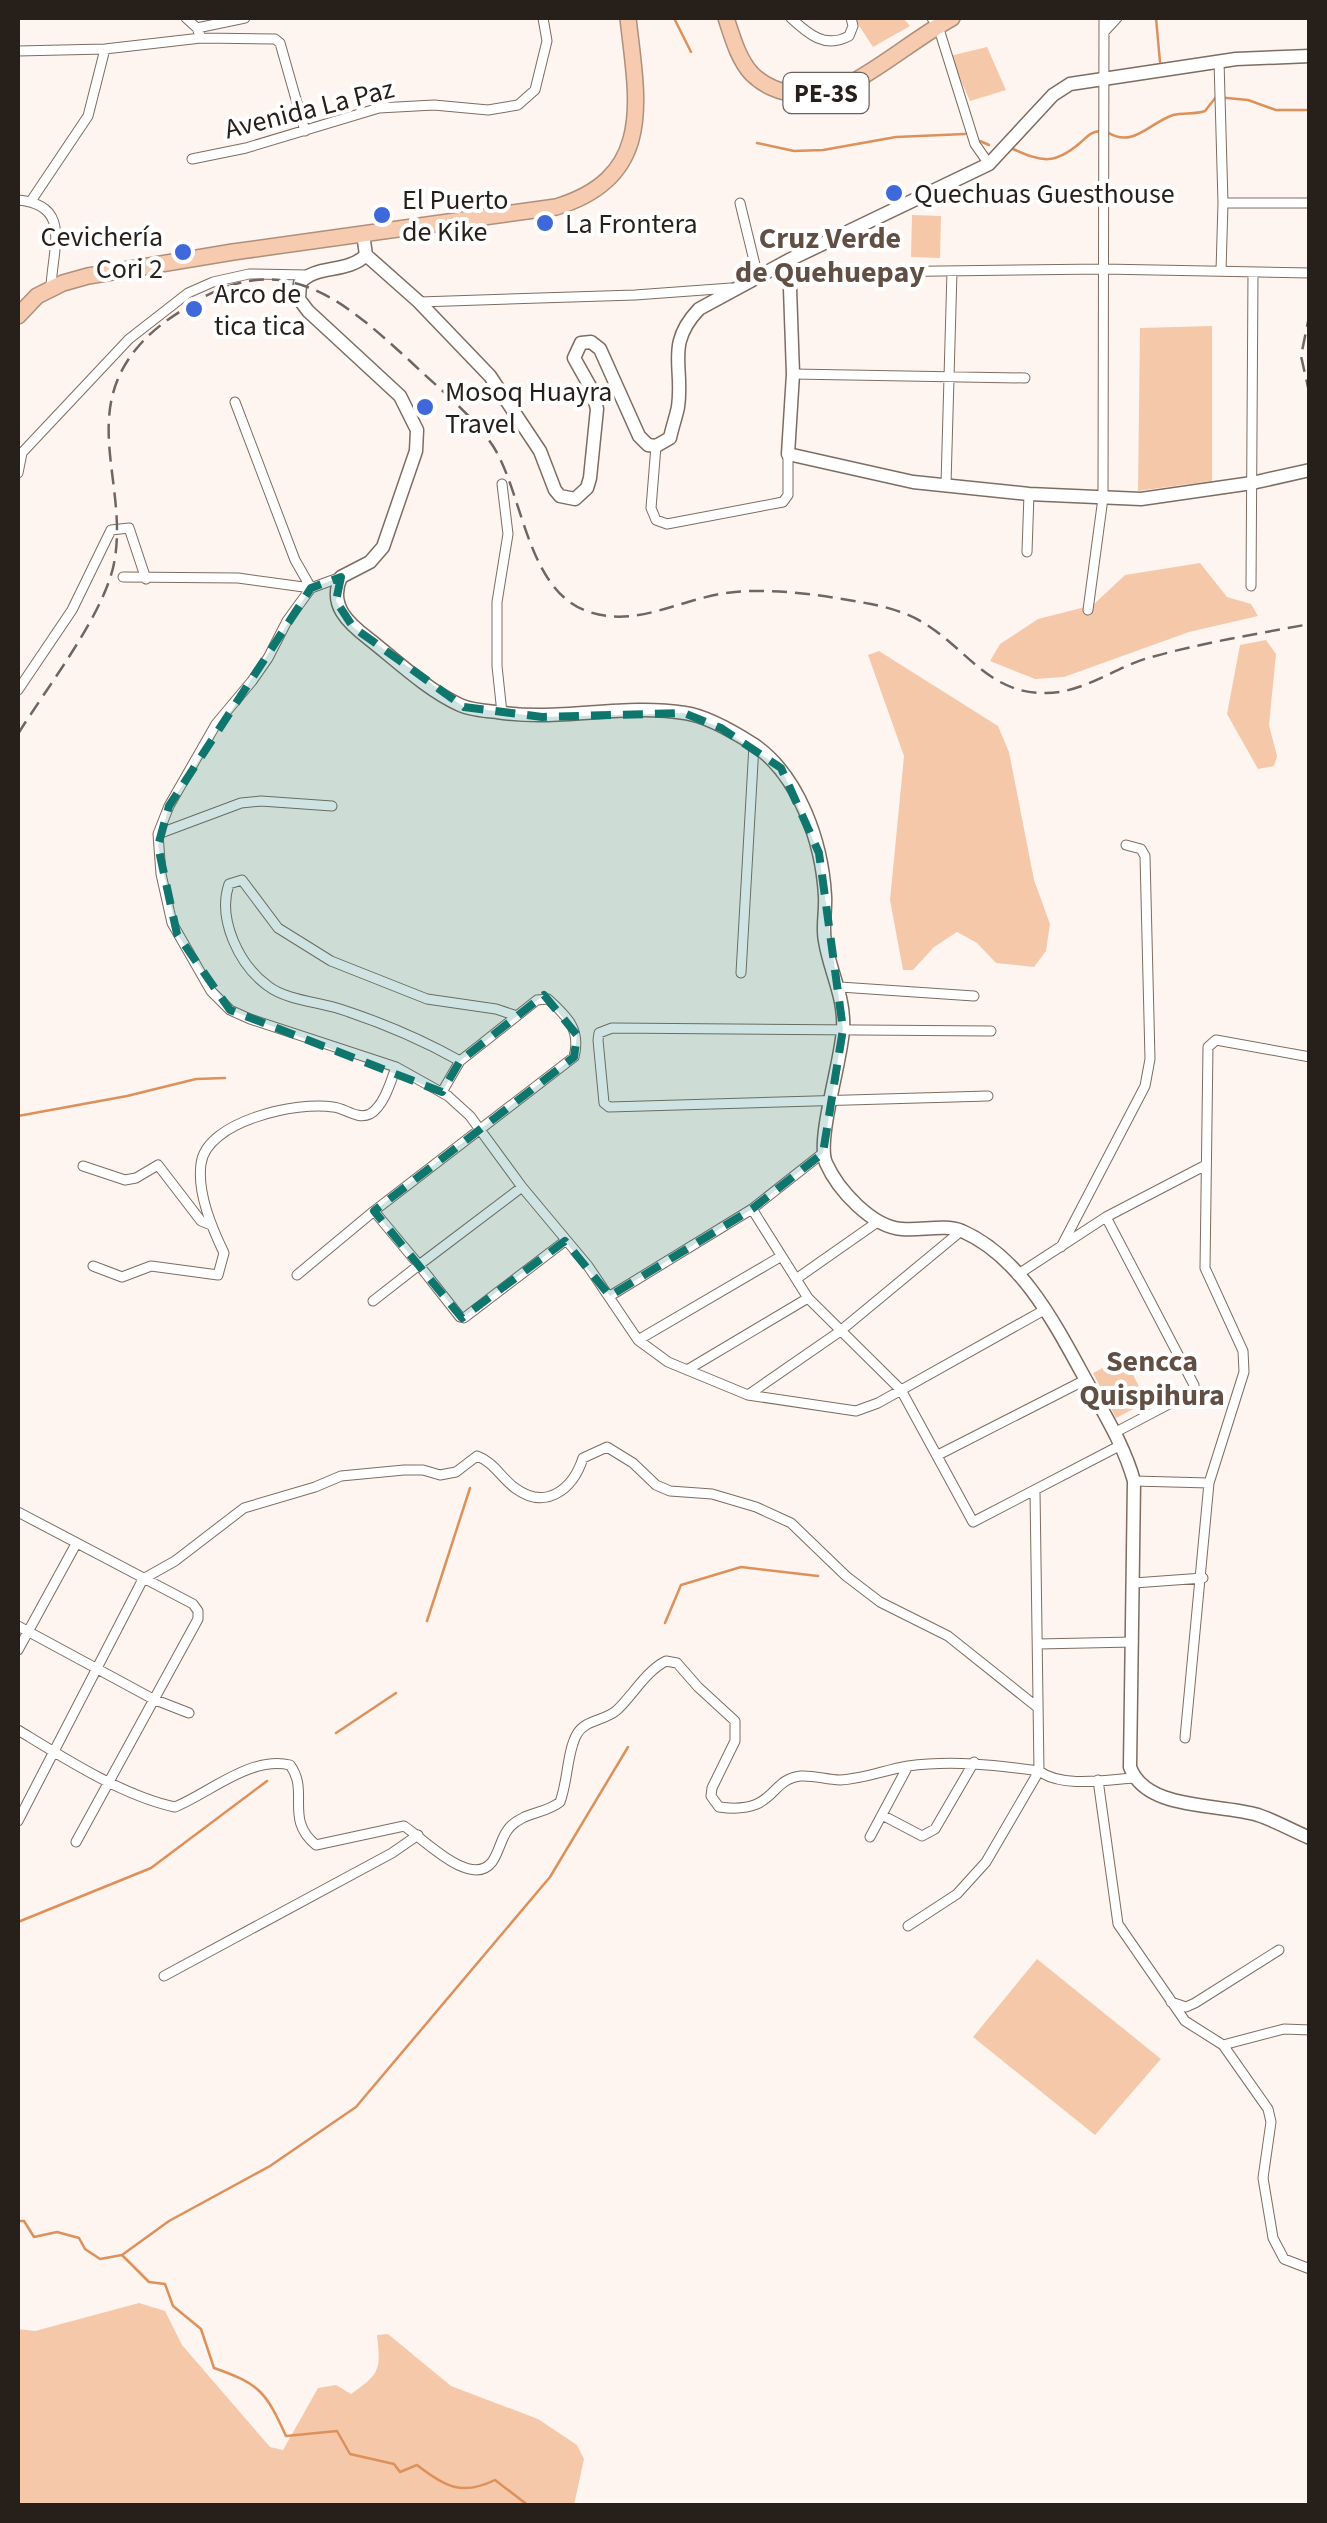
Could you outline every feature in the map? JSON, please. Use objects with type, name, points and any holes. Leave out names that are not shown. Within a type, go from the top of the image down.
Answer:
[{"type":"highway","points":[[18,316],[26,304],[51,288],[76,279],[556,207],[577,200],[604,181],[626,155],[636,127],[628,18]]},
{"type":"highway","name":"PE-3S","points":[[726,18],[733,40],[753,74],[780,91],[795,94],[826,93],[840,88],[941,20]]},
{"type":"main road","points":[[364,234],[366,256],[419,302],[490,376],[540,451],[560,496],[575,498],[583,494],[590,478],[597,409],[592,390],[574,358],[581,343],[591,342],[600,349],[639,436],[648,445],[656,446],[670,438],[678,405],[676,354],[682,332],[699,309],[989,164],[1061,88],[1103,78],[1219,62],[1310,56]]},
{"type":"main road","points":[[366,256],[348,267],[308,275],[298,287],[301,302],[400,396],[417,430],[416,451],[383,547],[370,562],[340,577],[336,601],[353,627],[442,696],[464,707],[542,717],[684,712],[754,745],[781,768],[792,783],[819,853],[825,894],[824,940],[840,988],[843,1029],[823,1152],[826,1164],[876,1223],[901,1230],[961,1230],[988,1246],[1046,1310],[1118,1439],[1134,1482],[1130,1767],[1134,1778],[1154,1795],[1259,1815],[1310,1838]]},
{"type":"main road","points":[[789,266],[792,374],[788,454],[876,476],[1029,494],[1103,498],[1141,499],[1252,483],[1310,470]]},
{"type":"street","points":[[186,18],[199,33],[275,39],[280,44],[305,131]]},
{"type":"street","points":[[18,50],[105,49],[199,33],[245,18]]},
{"type":"street","name":"Avenida La Paz","points":[[192,159],[379,108],[434,105],[488,110],[524,102],[535,90],[547,41],[542,18]]},
{"type":"street","points":[[791,18],[810,36],[831,41],[850,36],[851,18]]},
{"type":"street","points":[[1088,610],[1103,498],[1104,18]]},
{"type":"street","points":[[1102,34],[1117,18]]},
{"type":"street","points":[[941,20],[974,144],[989,164]]},
{"type":"street","points":[[31,202],[88,116],[105,49]]},
{"type":"street","points":[[1219,62],[1221,271]]},
{"type":"street","points":[[18,200],[48,210],[56,224],[51,288]]},
{"type":"street","points":[[1223,203],[1310,202]]},
{"type":"street","points":[[740,203],[758,277]]},
{"type":"street","points":[[789,266],[1310,273]]},
{"type":"street","points":[[946,484],[952,271]]},
{"type":"street","points":[[1252,586],[1253,273]]},
{"type":"street","points":[[18,473],[20,455],[37,434],[117,350],[188,293],[212,282],[249,274],[308,275]]},
{"type":"street","points":[[419,302],[739,288]]},
{"type":"street","points":[[792,374],[1025,378]]},
{"type":"street","points":[[234,402],[295,560],[311,588]]},
{"type":"street","points":[[656,446],[651,508],[656,520],[667,524],[783,502],[788,495],[788,454]]},
{"type":"street","points":[[502,484],[508,534],[497,602],[496,666],[502,713]]},
{"type":"street","points":[[1027,552],[1029,494]]},
{"type":"street","points":[[18,690],[22,676],[72,610],[113,529],[128,528],[146,579]]},
{"type":"street","points":[[123,577],[238,578],[311,588],[340,577]]},
{"type":"street","points":[[311,588],[286,621],[260,670],[216,724],[169,806],[158,834],[161,874],[172,923],[220,1002],[250,1019],[396,1068],[442,1092],[481,1129],[522,1187],[610,1296],[638,1340],[668,1362],[748,1395],[856,1411],[1046,1310]]},
{"type":"street","points":[[741,973],[754,745]]},
{"type":"street","points":[[158,834],[241,803],[332,806]]},
{"type":"street","points":[[1062,1247],[1144,1086],[1150,1059],[1145,856],[1142,850],[1126,845]]},
{"type":"street","points":[[460,1061],[424,1040],[377,1021],[269,987],[252,970],[230,933],[226,894],[229,884],[242,880],[278,928],[331,961],[427,999],[496,1008],[514,1016]]},
{"type":"street","points":[[840,988],[974,996]]},
{"type":"street","points":[[298,1275],[574,1058],[577,1035],[568,1017],[548,999],[537,1000],[460,1061],[442,1092]]},
{"type":"street","points":[[988,1096],[608,1107],[604,1103],[598,1040],[599,1033],[612,1028],[991,1031]]},
{"type":"street","points":[[1185,1738],[1210,1483],[1244,1372],[1243,1351],[1205,1268],[1204,1166],[1209,1134],[1211,1042],[1310,1057]]},
{"type":"street","points":[[93,1266],[122,1277],[152,1266],[218,1274],[224,1253],[212,1225],[201,1164],[212,1143],[252,1116],[333,1106],[358,1116],[370,1113],[378,1106],[396,1068]]},
{"type":"street","points":[[610,1296],[752,1208],[823,1152]]},
{"type":"street","points":[[83,1166],[124,1180],[136,1178],[158,1165],[201,1220],[212,1225]]},
{"type":"street","points":[[1017,1275],[1106,1217],[1204,1166]]},
{"type":"street","points":[[373,1301],[522,1187]]},
{"type":"street","points":[[752,1208],[808,1298],[901,1390],[974,1522],[1035,1491],[1118,1439],[1190,1392],[1194,1384],[1106,1217]]},
{"type":"street","points":[[374,1212],[462,1318],[565,1241]]},
{"type":"street","points":[[796,1279],[876,1223]]},
{"type":"street","points":[[748,1395],[840,1332],[961,1230]]},
{"type":"street","points":[[638,1340],[780,1257]]},
{"type":"street","points":[[686,1370],[808,1298]]},
{"type":"street","points":[[938,1455],[1086,1380]]},
{"type":"street","points":[[18,1821],[143,1579],[244,1508],[341,1476],[404,1470],[440,1475],[456,1472],[477,1456],[486,1459],[514,1488],[534,1498],[548,1498],[576,1478],[583,1458],[607,1447],[656,1485],[670,1491],[712,1494],[756,1507],[791,1523],[846,1576],[880,1602],[948,1636],[1037,1707]]},
{"type":"street","points":[[1134,1482],[1210,1483]]},
{"type":"street","points":[[908,1926],[957,1894],[986,1862],[1038,1770],[1035,1491]]},
{"type":"street","points":[[19,1516],[198,1610],[198,1619],[76,1842]]},
{"type":"street","points":[[18,1650],[76,1544]]},
{"type":"street","points":[[1134,1583],[1202,1578]]},
{"type":"street","points":[[18,1626],[154,1699],[188,1713]]},
{"type":"street","points":[[1038,1644],[1134,1642]]},
{"type":"street","points":[[18,1730],[108,1780],[176,1808],[269,1762],[290,1765],[297,1774],[298,1824],[316,1845],[404,1826],[454,1864],[470,1870],[486,1868],[512,1824],[560,1802],[579,1731],[610,1716],[666,1661],[677,1663],[698,1688],[735,1720],[735,1740],[712,1788],[712,1796],[720,1807],[762,1804],[791,1778],[839,1780],[908,1766],[974,1762],[1038,1770],[1047,1777],[1060,1779],[1134,1778]]},
{"type":"street","points":[[882,1815],[922,1836],[929,1834],[974,1762]]},
{"type":"street","points":[[870,1837],[908,1766]]},
{"type":"street","points":[[1098,1780],[1106,1815],[1118,1924],[1168,2000],[1186,2022],[1223,2045],[1268,2109],[1271,2122],[1263,2178],[1273,2238],[1284,2258],[1310,2269]]},
{"type":"street","points":[[164,1976],[392,1853],[418,1835]]},
{"type":"street","points":[[1168,2000],[1186,2007],[1195,2003],[1279,1950]]},
{"type":"street","points":[[1223,2045],[1284,2030],[1310,2030]]},
{"type":"highlighted area","points":[[341,577],[336,601],[353,627],[464,707],[542,717],[684,713],[721,728],[781,768],[819,853],[843,1029],[823,1153],[752,1209],[610,1296],[565,1241],[462,1318],[374,1211],[574,1057],[577,1035],[544,995],[460,1061],[442,1092],[230,1010],[177,934],[158,846],[169,806],[311,588]]},
{"type":"shaded area","points":[[854,18],[903,18],[910,26],[873,47]]},
{"type":"shaded area","points":[[987,47],[1006,90],[970,101],[950,56]]},
{"type":"shaded area","points":[[912,215],[941,216],[940,258],[911,257]]},
{"type":"shaded area","points":[[1212,326],[1212,481],[1138,491],[1140,328]]},
{"type":"shaded area","points":[[1200,563],[1227,597],[1251,604],[1258,616],[1189,632],[1064,677],[1035,679],[990,661],[1000,644],[1038,619],[1093,605],[1125,575]]},
{"type":"shaded area","points":[[1266,640],[1276,654],[1269,725],[1277,756],[1274,766],[1258,769],[1227,714],[1240,645]]},
{"type":"shaded area","points":[[879,651],[998,726],[1009,752],[1034,880],[1050,924],[1046,951],[1034,967],[996,963],[977,943],[957,932],[934,947],[913,970],[903,970],[890,900],[904,756],[868,655]]},
{"type":"shaded area","points":[[1124,1357],[1147,1402],[1116,1418],[1093,1373]]},
{"type":"shaded area","points":[[1037,1959],[1161,2059],[1095,2135],[973,2037]]},
{"type":"shaded area","points":[[139,2303],[165,2311],[182,2345],[270,2447],[283,2450],[318,2388],[336,2385],[351,2394],[373,2376],[379,2356],[377,2335],[388,2334],[451,2386],[538,2419],[577,2445],[584,2459],[574,2505],[18,2505],[18,2329],[35,2331]]},
{"type":"waterway","points":[[674,18],[691,52]]},
{"type":"waterway","points":[[1156,18],[1160,62]]},
{"type":"waterway","points":[[1107,132],[1125,138],[1133,136],[1173,115],[1205,111],[1216,97],[1248,100],[1276,110],[1310,110]]},
{"type":"waterway","points":[[1013,149],[1041,159],[1055,158],[1100,131]]},
{"type":"waterway","points":[[757,143],[794,151],[823,150],[896,137],[965,134]]},
{"type":"waterway","points":[[980,141],[989,145]]},
{"type":"waterway","points":[[18,1116],[196,1079],[225,1078]]},
{"type":"waterway","points":[[427,1621],[470,1488]]},
{"type":"waterway","points":[[665,1623],[681,1585],[741,1567],[818,1576]]},
{"type":"waterway","points":[[336,1733],[396,1693]]},
{"type":"waterway","points":[[122,2255],[169,2221],[270,2166],[356,2107],[550,1877],[628,1747]]},
{"type":"waterway","points":[[18,1922],[151,1868],[267,1781]]},
{"type":"waterway","points":[[18,2221],[24,2221],[34,2237],[57,2232],[79,2238],[85,2249],[100,2259],[122,2255],[149,2282],[165,2284],[173,2306],[201,2329],[214,2368],[242,2379],[260,2392],[286,2436],[337,2431],[350,2454],[394,2464],[400,2472],[417,2465],[454,2487],[473,2488],[495,2480],[529,2506]]},
{"type":"railway","points":[[18,734],[85,631],[113,568],[117,539],[109,427],[111,401],[120,374],[144,340],[176,314],[234,285],[263,280],[290,282],[340,303],[387,340],[464,412],[493,446],[528,537],[550,581],[565,598],[584,610],[622,617],[641,615],[716,595],[752,591],[855,601],[917,619],[996,680],[1027,692],[1046,693],[1073,689],[1135,662],[1168,653],[1310,624]]},
{"type":"railway","points":[[1310,312],[1301,356],[1310,396]]},
{"type":"place","name":"Quechuas Guesthouse","points":[[894,193]]},
{"type":"place","name":"El Puerto de Kike","points":[[382,215]]},
{"type":"place","name":"La Frontera","points":[[545,223]]},
{"type":"place","name":"Cevichería Cori 2","points":[[183,252]]},
{"type":"place","name":"Arco de tica tica","points":[[194,309]]},
{"type":"place","name":"Mosoq Huayra Travel","points":[[425,407]]},
{"type":"district","name":"Cruz Verde de Quehuepay","points":[[830,255]]},
{"type":"district","name":"Sencca Quispihura","points":[[1152,1378]]}]
